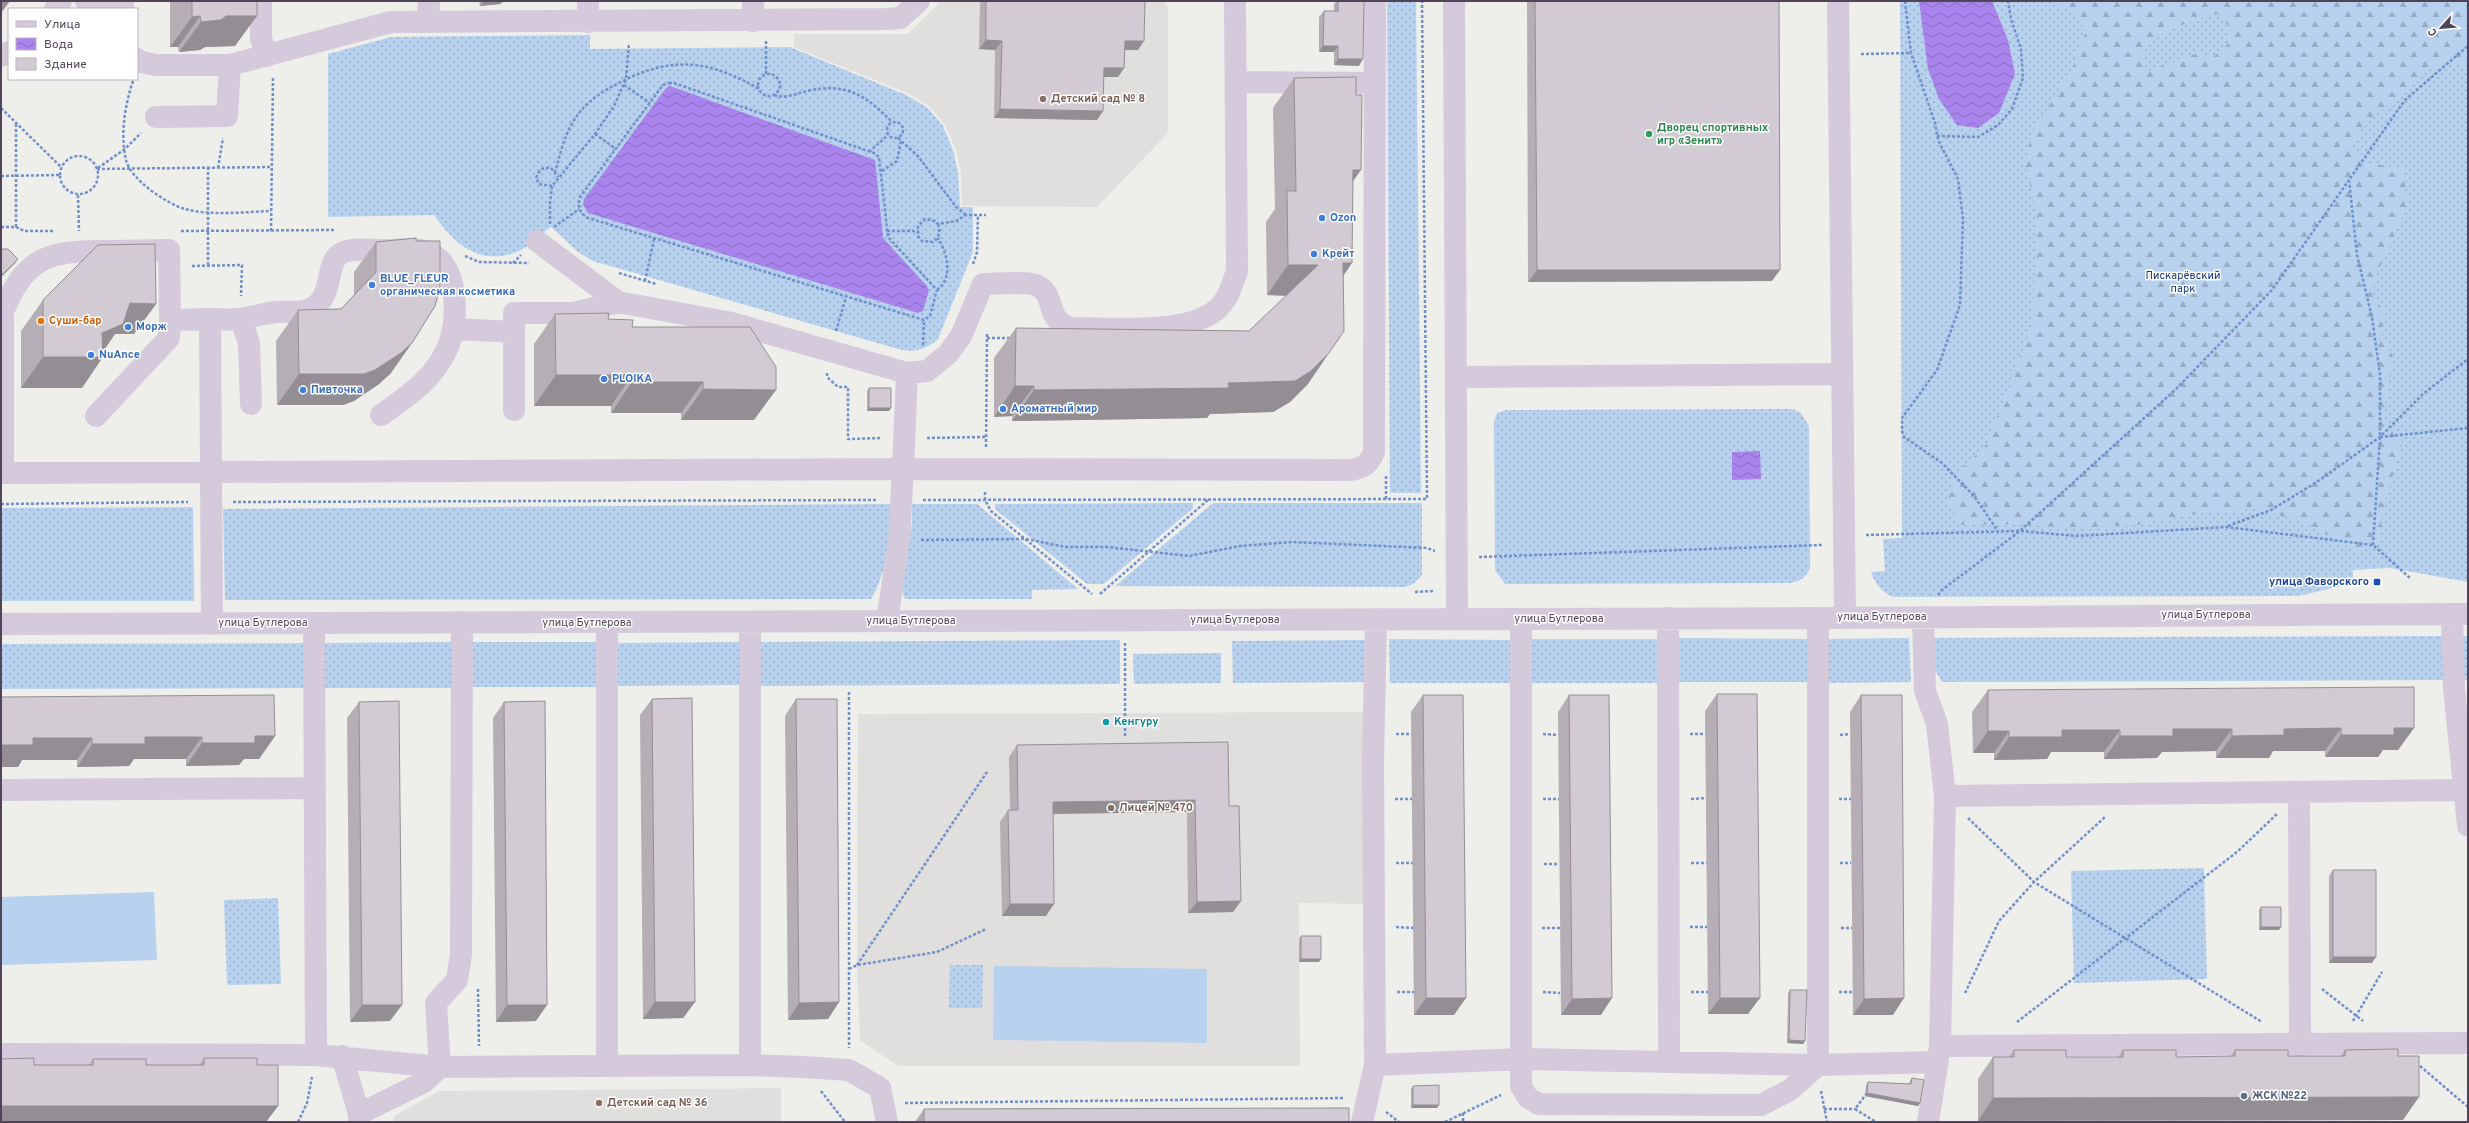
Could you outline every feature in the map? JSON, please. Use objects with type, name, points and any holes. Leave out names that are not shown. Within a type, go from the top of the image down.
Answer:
[{"type":"street","points":[[86,1],[123,1],[123,8]]},
{"type":"street","points":[[261,1],[262,39],[266,56]]},
{"type":"street","points":[[138,60],[141,62],[156,65],[230,64],[266,56],[428,11],[588,11],[631,21],[758,14],[888,19],[900,18],[919,1]]},
{"type":"street","points":[[514,410],[514,313],[574,313],[618,302],[732,323],[907,373],[927,371],[948,354],[961,336],[983,284],[1035,285],[1045,291],[1053,315],[1060,325],[1070,328],[1177,327],[1198,322],[1216,310],[1230,292],[1237,271],[1235,1]]},
{"type":"street","points":[[96,416],[170,338],[169,250],[79,241],[33,266],[10,292],[2,312],[2,473],[903,469],[1350,470],[1361,468],[1369,462],[1374,452],[1375,1]]},
{"type":"street","points":[[1454,1],[1458,377],[1457,619]]},
{"type":"street","points":[[1838,1],[1841,374],[1845,617]]},
{"type":"street","points":[[156,117],[227,116],[230,64]]},
{"type":"street","points":[[1236,82],[1375,83]]},
{"type":"street","points":[[544,235],[618,302]]},
{"type":"street","points":[[170,320],[241,319],[275,312],[304,311],[318,303],[328,290],[333,262],[340,254],[352,250],[425,251],[440,261],[450,278],[455,296],[455,329],[447,351],[435,370],[413,393],[382,415]]},
{"type":"street","points":[[210,319],[212,624]]},
{"type":"street","points":[[241,319],[249,343],[251,404]]},
{"type":"street","points":[[455,329],[514,332]]},
{"type":"street","points":[[887,621],[899,540],[907,373]]},
{"type":"street","points":[[1458,377],[1841,374]]},
{"type":"street","points":[[2460,614],[2454,688],[2463,790],[2468,826]]},
{"type":"street","name":"улица Бутлерова","points":[[1,624],[462,622],[607,623],[2460,614]]},
{"type":"street","points":[[1923,617],[1925,691],[1937,724],[1945,796],[1938,1054],[1928,1122]]},
{"type":"street","points":[[1668,618],[1669,1062]]},
{"type":"street","points":[[1521,619],[1521,1086],[1528,1098],[1539,1104],[1761,1105],[1790,1090],[1818,1065],[1818,618]]},
{"type":"street","points":[[1362,1122],[1375,1065],[1373,762],[1376,619]]},
{"type":"street","points":[[440,1067],[436,1004],[457,980],[461,954],[462,622]]},
{"type":"street","points":[[750,622],[750,1065]]},
{"type":"street","points":[[314,623],[316,1055]]},
{"type":"street","points":[[607,623],[608,1066]]},
{"type":"street","points":[[1,790],[314,788]]},
{"type":"street","points":[[1945,796],[2299,794],[2463,790]]},
{"type":"street","points":[[2299,794],[2300,1044]]},
{"type":"street","points":[[1375,1065],[1522,1059],[1818,1065],[1938,1054],[1987,1046],[2468,1043]]},
{"type":"street","points":[[1,1054],[316,1055],[342,1056],[440,1067],[750,1065],[849,1070],[880,1088],[885,1113]]},
{"type":"street","points":[[342,1056],[359,1118],[424,1082],[440,1067]]},
{"type":"path","points":[[1,504],[211,502],[1427,499],[1422,1]]},
{"type":"path","points":[[1905,1],[1911,52],[1937,136],[1958,179],[1962,203],[1960,305],[1937,370],[1902,418],[1902,431],[1904,437],[1942,463],[1974,496],[1998,531]]},
{"type":"path","points":[[1937,136],[1978,137],[1998,125],[2012,109],[2023,78],[2021,49],[2011,19],[2008,1]]},
{"type":"path","points":[[758,14],[766,74],[759,83],[759,89]]},
{"type":"path","points":[[544,235],[552,186],[595,134],[614,106],[624,85],[626,79],[631,21]]},
{"type":"path","points":[[1923,617],[1942,590],[2020,531],[2176,388],[2272,290],[2405,100],[2468,46]]},
{"type":"path","points":[[1838,54],[1911,52]]},
{"type":"path","points":[[266,56],[273,65],[270,231]]},
{"type":"path","points":[[555,173],[567,135],[577,116],[603,91],[626,79],[651,69],[682,64],[718,69],[734,74],[759,89],[763,94],[783,98],[824,88],[842,90],[859,95],[873,103],[892,122],[902,125],[902,135],[898,138]]},
{"type":"path","points":[[766,74],[772,74],[780,81],[780,87],[774,95]]},
{"type":"path","points":[[133,80],[124,112],[126,160],[130,169],[155,194],[169,203],[186,209],[208,212],[271,211]]},
{"type":"path","points":[[917,231],[921,222],[925,219],[935,221],[938,224],[940,232],[938,238],[946,253],[946,276],[943,285],[937,290],[930,316],[924,320],[588,218],[579,209],[580,197],[663,85],[674,83],[869,152],[879,157],[882,171],[887,231],[892,242],[937,290]]},
{"type":"path","points":[[624,85],[650,103]]},
{"type":"path","points":[[1,108],[61,167]]},
{"type":"path","points":[[218,168],[227,116]]},
{"type":"path","points":[[97,169],[125,149],[156,117]]},
{"type":"path","points":[[888,135],[886,130],[892,122]]},
{"type":"path","points":[[16,123],[16,227]]},
{"type":"path","points":[[595,134],[616,149]]},
{"type":"path","points":[[869,152],[888,135]]},
{"type":"path","points":[[888,135],[898,138],[918,156],[956,207],[966,215]]},
{"type":"path","points":[[882,171],[897,161],[901,141]]},
{"type":"path","points":[[80,156],[87,158],[97,169],[98,176],[92,190],[78,195],[64,189],[59,175],[61,167],[66,161],[80,156]]},
{"type":"path","points":[[97,169],[271,167]]},
{"type":"path","points":[[208,168],[208,265]]},
{"type":"path","points":[[552,186],[539,184],[536,178],[538,172],[544,168],[551,168],[558,177]]},
{"type":"path","points":[[1,176],[59,175]]},
{"type":"path","points":[[2349,180],[2356,255],[2372,317],[2380,375],[2380,437],[2373,545]]},
{"type":"path","points":[[78,195],[79,241]]},
{"type":"path","points":[[938,224],[956,221],[966,215],[986,215]]},
{"type":"path","points":[[978,215],[977,252],[967,279],[983,284]]},
{"type":"path","points":[[1,227],[16,227],[24,231],[55,231]]},
{"type":"path","points":[[177,231],[341,230]]},
{"type":"path","points":[[71,231],[79,241]]},
{"type":"path","points":[[79,241],[86,231]]},
{"type":"path","points":[[887,231],[917,231]]},
{"type":"path","points":[[917,231],[922,241],[927,243],[938,238]]},
{"type":"path","points":[[645,307],[645,281],[654,239]]},
{"type":"path","points":[[462,255],[480,262],[531,263]]},
{"type":"path","points":[[169,266],[242,265],[241,319]]},
{"type":"path","points":[[618,273],[660,285]]},
{"type":"path","points":[[846,297],[830,351],[827,377],[838,387],[848,387],[848,439],[986,437]]},
{"type":"path","points":[[988,331],[985,500],[991,511],[1092,594]]},
{"type":"path","points":[[987,338],[1015,338]]},
{"type":"path","points":[[2226,527],[2271,510],[2317,482],[2380,437],[2423,394],[2468,359]]},
{"type":"path","points":[[2380,437],[2468,428]]},
{"type":"path","points":[[1100,594],[1209,499]]},
{"type":"path","points":[[1872,534],[2020,531],[2077,536],[2226,527],[2373,545],[2410,578]]},
{"type":"path","points":[[899,540],[1026,539],[1066,547],[1107,547],[1188,556],[1240,546],[1293,542],[1427,548],[1458,558],[1816,546]]},
{"type":"path","points":[[1125,641],[1126,738]]},
{"type":"path","points":[[849,692],[849,1070]]},
{"type":"path","points":[[857,966],[987,772]]},
{"type":"path","points":[[1987,1046],[2237,852],[2299,794]]},
{"type":"path","points":[[1963,997],[1999,921],[2034,882],[2130,795]]},
{"type":"path","points":[[1945,796],[2034,882],[2125,939],[2267,1024]]},
{"type":"path","points":[[849,969],[857,966],[937,952],[986,929]]},
{"type":"path","points":[[2340,1044],[2382,972]]},
{"type":"path","points":[[476,986],[479,993],[478,1067]]},
{"type":"path","points":[[298,1122],[307,1103],[316,1055]]},
{"type":"path","points":[[803,1067],[845,1122]]},
{"type":"path","points":[[1445,1122],[1463,1112],[1521,1086]]},
{"type":"path","points":[[1855,1109],[1868,1092]]},
{"type":"path","points":[[885,1113],[1368,1098]]},
{"type":"path","points":[[1824,1109],[1855,1109],[1876,1122]]},
{"type":"path","points":[[1463,1112],[1463,1122]]},
{"type":"shaded area","name":"Детский сад № 8","points":[[941,1],[1165,1],[1168,8],[1168,133],[1097,207],[962,206],[961,172],[956,150],[945,125],[928,105],[907,93],[794,47],[794,34],[908,34]]},
{"type":"shaded area","name":"Лицей № 470","points":[[1364,712],[1364,904],[1299,903],[1300,1066],[898,1066],[860,1040],[857,965],[858,714]]},
{"type":"shaded area","name":"Детский сад № 36","points":[[781,1088],[781,1122],[393,1122],[394,1116],[439,1091]]},
{"type":"green space","points":[[1387,1],[1416,1],[1421,493],[1390,493]]},
{"type":"green space","name":"Пискарёвский парк","points":[[1900,1],[2468,1],[2468,582],[2390,568],[2353,570],[2353,583],[2299,596],[1893,597],[1879,587],[1871,572],[1885,571],[1883,539],[1902,538]]},
{"type":"green space","name":"Пискарёвский парк","points":[[2048,1],[2468,1],[2468,74],[2456,63],[2432,68],[2363,126],[2349,149],[2364,162],[2404,169],[2407,208],[2377,273],[2372,294],[2386,314],[2381,337],[2393,356],[2384,416],[2402,442],[2383,510],[2379,541],[2358,553],[2305,522],[2253,509],[2187,515],[2136,525],[2073,528],[2004,524],[1959,525],[1947,498],[1954,476],[1987,444],[2033,322],[2037,215],[2025,163],[2031,135],[2072,68],[2086,31],[2071,10]],"holes":[[[2217,14],[2230,27],[2227,45],[2212,58],[2201,52],[2148,71],[2142,56],[2148,47],[2165,33],[2185,24]]]},
{"type":"green space","points":[[590,35],[590,49],[790,47],[906,95],[928,108],[943,126],[953,150],[958,172],[960,207],[973,207],[973,252],[938,339],[922,349],[913,351],[902,350],[593,261],[578,252],[551,227],[519,251],[505,255],[493,256],[481,255],[460,244],[442,226],[434,215],[328,217],[328,54],[391,37]]},
{"type":"green space","points":[[1792,409],[1800,412],[1809,426],[1810,568],[1800,580],[1790,583],[1505,584],[1495,570],[1494,421],[1497,413],[1506,410]]},
{"type":"green space","points":[[1193,503],[1193,508],[1104,584],[1087,584],[995,509],[995,504]]},
{"type":"green space","points":[[1213,503],[1422,503],[1422,575],[1413,584],[1405,587],[1115,586]]},
{"type":"green space","points":[[891,504],[887,553],[881,578],[871,599],[225,600],[223,509]]},
{"type":"green space","points":[[912,504],[977,504],[1078,589],[1032,590],[1032,599],[905,599],[900,587],[912,523]]},
{"type":"green space","points":[[193,507],[194,601],[1,601],[1,508]]},
{"type":"green space","points":[[2443,636],[2446,680],[1942,682],[1934,668],[1934,638]]},
{"type":"green space","points":[[2462,636],[2468,636],[2468,680],[2463,680]]},
{"type":"green space","points":[[1674,638],[1811,639],[1810,682],[1674,682]]},
{"type":"green space","points":[[1909,638],[1911,682],[1826,683],[1827,639]]},
{"type":"green space","points":[[1389,639],[1514,640],[1514,683],[1390,683]]},
{"type":"green space","points":[[1529,639],[1661,639],[1662,683],[1529,683]]},
{"type":"green space","points":[[1120,640],[1120,684],[758,686],[757,642]]},
{"type":"green space","points":[[1368,640],[1368,682],[1233,683],[1232,641]]},
{"type":"green space","points":[[455,642],[455,688],[324,688],[323,643]]},
{"type":"green space","points":[[473,642],[599,642],[599,687],[473,687]]},
{"type":"green space","points":[[742,642],[743,685],[614,686],[614,643]]},
{"type":"green space","points":[[306,643],[306,688],[1,689],[1,644]]},
{"type":"green space","points":[[1221,653],[1221,683],[1134,684],[1133,654]]},
{"type":"green space","points":[[2204,868],[2207,979],[2074,983],[2071,871]]},
{"type":"green space","points":[[154,892],[157,960],[1,965],[1,897]]},
{"type":"green space","points":[[278,898],[281,984],[227,985],[224,900]]},
{"type":"green space","points":[[950,965],[983,965],[982,1008],[949,1008]]},
{"type":"green space","points":[[994,966],[1207,969],[1207,1043],[993,1040]]},
{"type":"water","points":[[1919,1],[1992,1],[2008,40],[2015,74],[1999,113],[1978,128],[1957,125],[1939,99],[1928,69]]},
{"type":"water","points":[[670,86],[875,160],[883,238],[929,290],[923,311],[918,313],[588,213],[583,204],[584,199],[666,88]]},
{"type":"water","points":[[1760,451],[1761,479],[1732,480],[1732,452]]},
{"type":"building","points":[[192,1],[257,1],[257,16],[226,16],[221,20],[201,22],[200,16],[192,17]]},
{"type":"building","points":[[986,1],[1145,1],[1144,41],[1125,41],[1124,68],[1104,68],[1103,111],[1000,109],[1002,41],[986,40]]},
{"type":"building","points":[[1338,1],[1364,1],[1363,59],[1338,59],[1338,46],[1323,46],[1324,11],[1338,11]]},
{"type":"building","name":"Дворец спортивных игр «Зенит»","points":[[1535,1],[1779,1],[1780,270],[1537,270]]},
{"type":"building","points":[[1356,77],[1356,95],[1362,95],[1361,170],[1353,170],[1352,263],[1343,263],[1344,331],[1329,353],[1311,371],[1295,381],[1228,383],[1229,388],[1034,390],[1034,386],[1015,386],[1016,328],[1249,331],[1318,265],[1288,265],[1287,191],[1296,191],[1294,78]]},
{"type":"building","points":[[416,238],[416,241],[440,241],[440,287],[435,306],[412,343],[401,353],[375,370],[364,374],[299,374],[298,310],[341,309],[376,272],[376,242]]},
{"type":"building","points":[[155,244],[156,304],[130,303],[123,324],[102,333],[103,357],[43,357],[43,300],[98,245]]},
{"type":"building","points":[[1,249],[8,249],[18,259],[3,274],[1,272]]},
{"type":"building","points":[[609,313],[608,319],[633,320],[632,327],[750,327],[776,367],[776,390],[703,389],[703,382],[632,382],[632,375],[556,375],[555,314]]},
{"type":"building","points":[[869,388],[891,388],[891,408],[869,408]]},
{"type":"building","points":[[2414,687],[2414,728],[2394,728],[2394,735],[2341,735],[2341,728],[2284,729],[2284,735],[2232,736],[2232,729],[2173,729],[2173,736],[2120,736],[2120,730],[2062,730],[2062,737],[2009,737],[2009,731],[1988,731],[1988,690]]},
{"type":"building","points":[[1717,694],[1757,694],[1760,998],[1720,998]]},
{"type":"building","points":[[274,695],[275,736],[255,736],[255,743],[202,743],[202,737],[145,737],[145,744],[92,744],[92,738],[33,738],[33,745],[1,745],[1,697]]},
{"type":"building","points":[[1423,695],[1463,695],[1466,998],[1426,998]]},
{"type":"building","points":[[1569,695],[1609,695],[1612,998],[1572,999]]},
{"type":"building","points":[[1861,695],[1902,695],[1904,998],[1864,999]]},
{"type":"building","points":[[692,698],[695,1002],[655,1002],[652,699]]},
{"type":"building","points":[[796,699],[837,699],[839,1002],[799,1003]]},
{"type":"building","points":[[399,701],[402,1005],[362,1005],[359,702]]},
{"type":"building","points":[[545,701],[547,1005],[507,1005],[504,702]]},
{"type":"building","points":[[1228,742],[1229,806],[1239,806],[1241,901],[1197,902],[1195,800],[1053,802],[1054,904],[1010,904],[1008,810],[1018,810],[1017,745]]},
{"type":"building","points":[[2333,870],[2376,870],[2376,957],[2333,957]]},
{"type":"building","points":[[2261,907],[2281,907],[2281,927],[2261,927]]},
{"type":"building","points":[[1301,936],[1321,936],[1321,959],[1301,959]]},
{"type":"building","points":[[1790,990],[1807,990],[1805,1041],[1789,1040]]},
{"type":"building","points":[[2398,1049],[2398,1056],[2419,1056],[2419,1097],[1993,1098],[1993,1057],[2014,1057],[2014,1050],[2066,1050],[2066,1057],[2123,1057],[2123,1050],[2176,1050],[2176,1057],[2235,1056],[2235,1050],[2288,1050],[2288,1056],[2345,1056],[2345,1050]]},
{"type":"building","points":[[34,1058],[34,1065],[93,1065],[93,1059],[146,1059],[146,1065],[204,1065],[204,1058],[257,1058],[257,1065],[278,1065],[278,1106],[1,1106],[1,1059]]},
{"type":"building","points":[[1912,1078],[1924,1080],[1920,1103],[1867,1093],[1868,1082],[1911,1084]]},
{"type":"building","points":[[1439,1085],[1439,1105],[1413,1105],[1413,1086]]},
{"type":"building","points":[[1349,1108],[1349,1122],[924,1122],[924,1109]]},
{"type":"place","name":"Детский сад № 8","points":[[1043,99]]},
{"type":"place","name":"Дворец спортивных игр «Зенит»","points":[[1649,134]]},
{"type":"place","name":"Ozon","points":[[1322,218]]},
{"type":"place","name":"Крейт","points":[[1314,254]]},
{"type":"place","name":"BLUE_FLEUR органическая косметика","points":[[372,285]]},
{"type":"place","name":"Суши-бар","points":[[41,321]]},
{"type":"place","name":"Морж","points":[[128,327]]},
{"type":"place","name":"NuAnce","points":[[91,355]]},
{"type":"place","name":"PLOIKA","points":[[604,379]]},
{"type":"place","name":"Пивточка","points":[[303,390]]},
{"type":"place","name":"Ароматный мир","points":[[1003,409]]},
{"type":"place","name":"улица Фаворского","points":[[2377,582]]},
{"type":"place","name":"Кенгуру","points":[[1106,722]]},
{"type":"place","name":"Лицей № 470","points":[[1111,808]]},
{"type":"place","name":"ЖСК №22","points":[[2244,1096]]},
{"type":"place","name":"Детский сад № 36","points":[[599,1103]]}]
